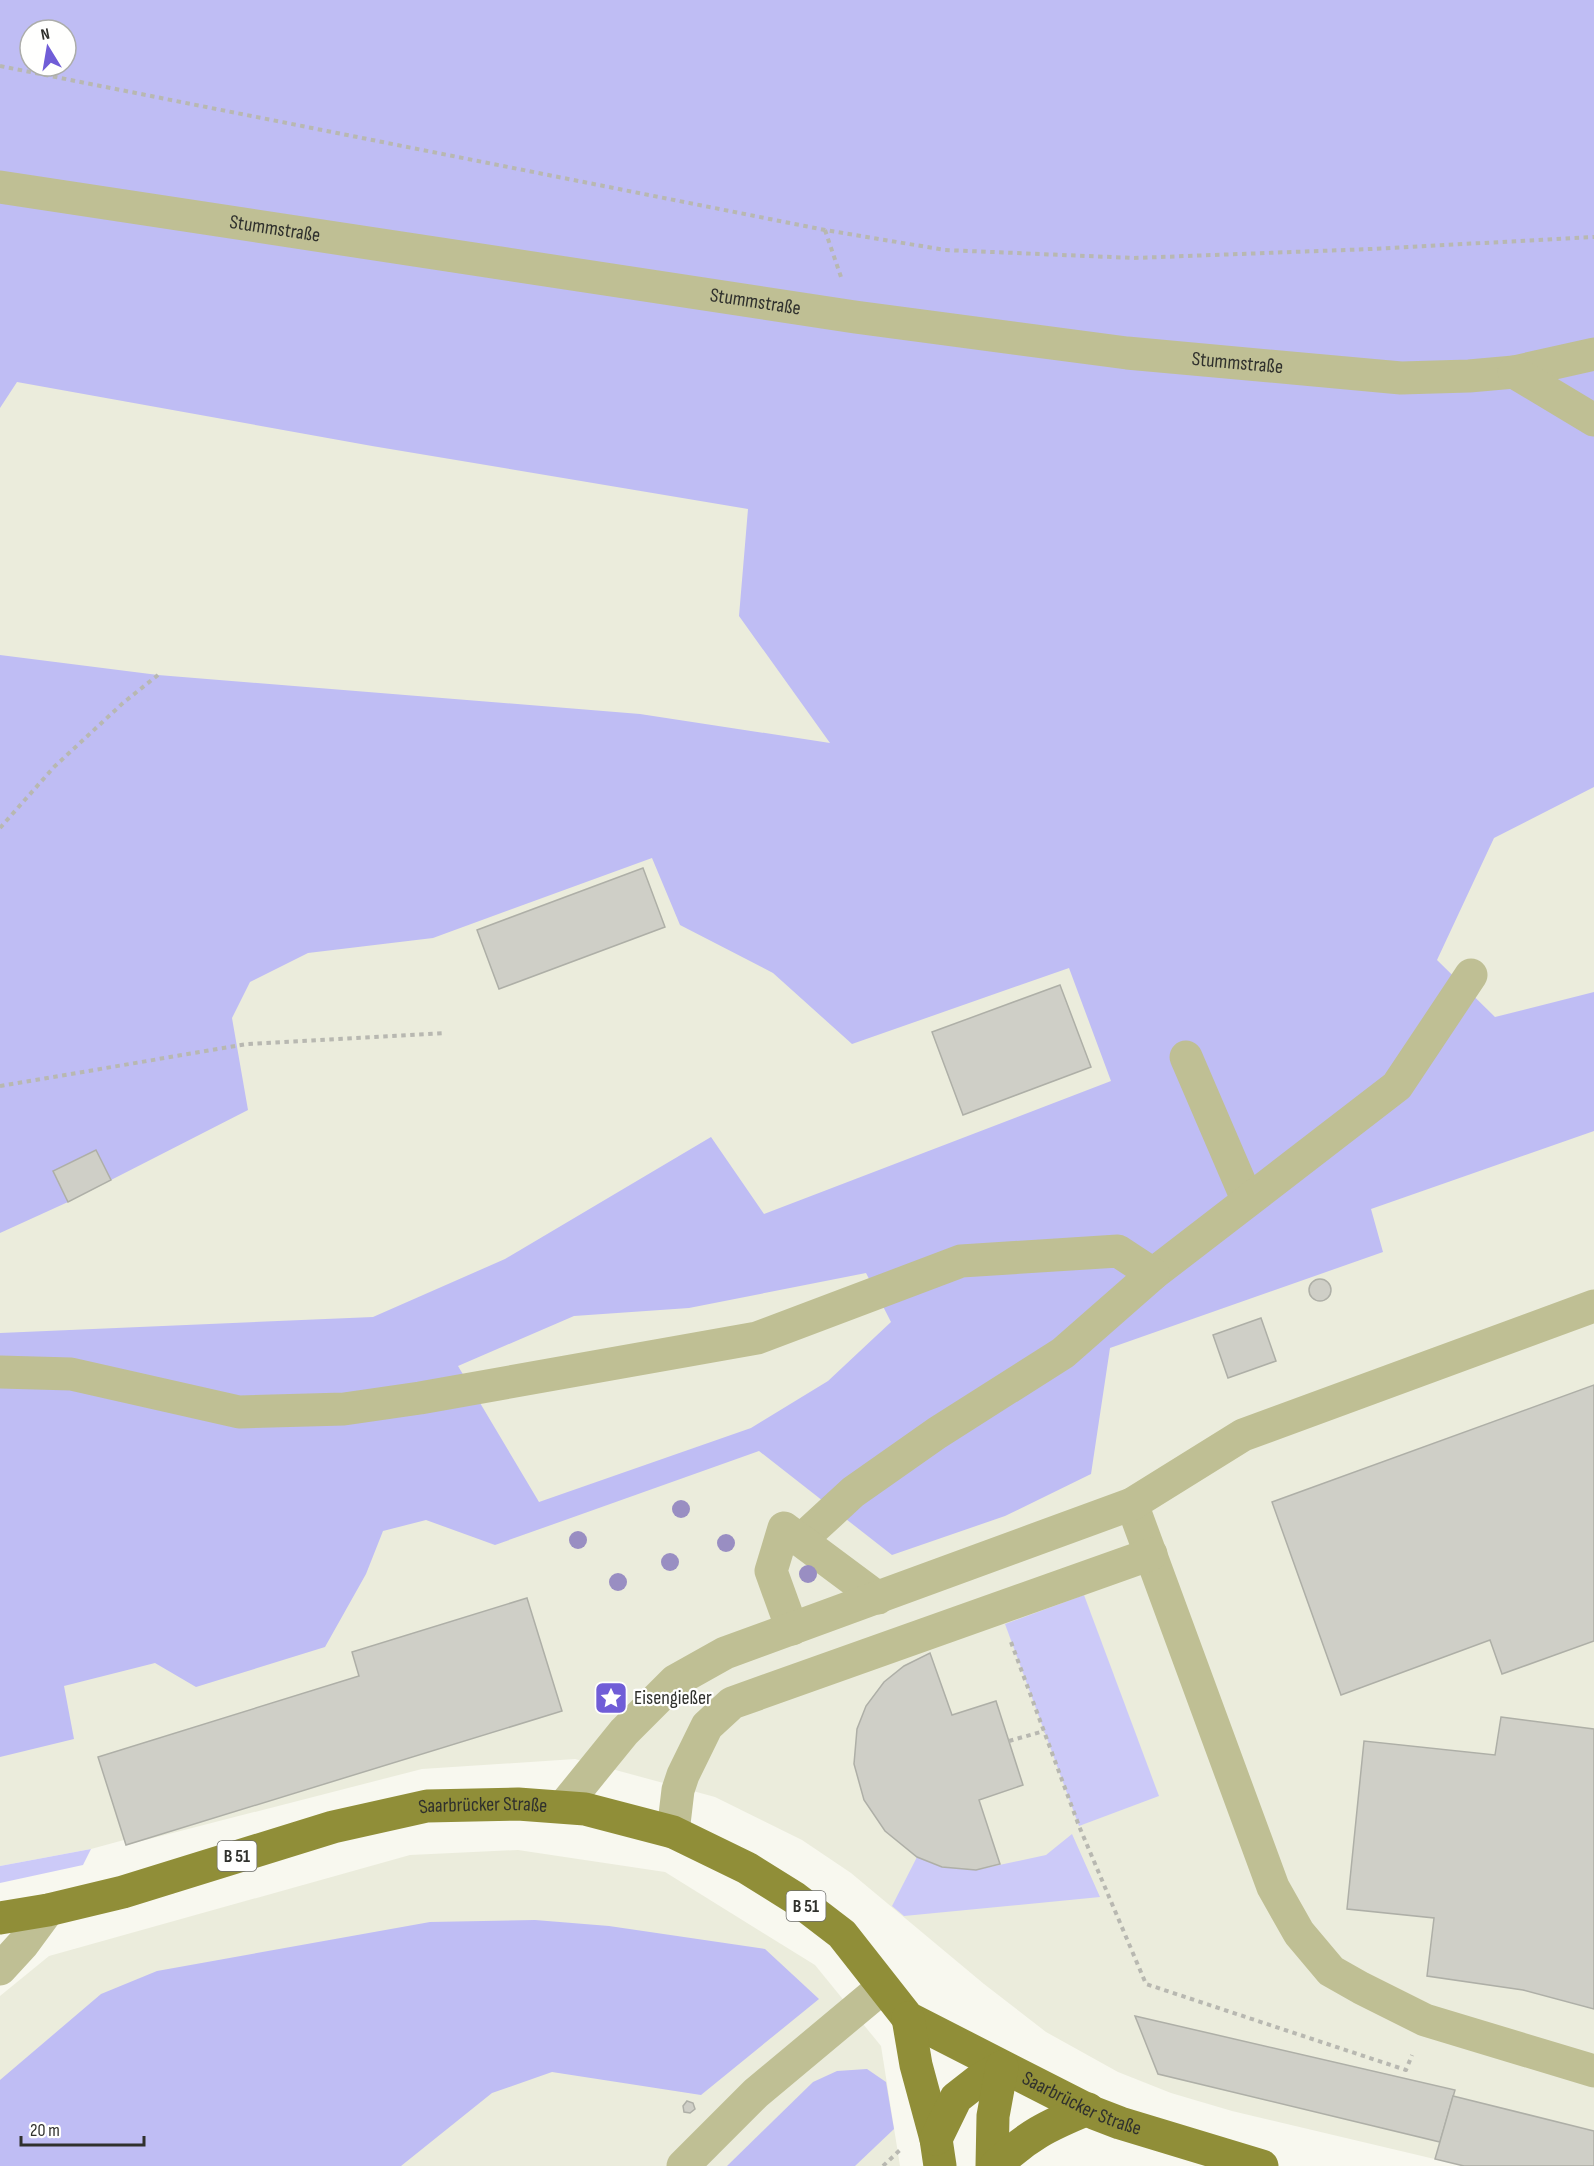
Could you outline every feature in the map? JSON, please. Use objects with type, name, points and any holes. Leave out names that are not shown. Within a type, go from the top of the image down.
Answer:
[{"type":"main road","name":"Saarbrücker Straße","points":[[0,1918],[48,1910],[123,1892],[333,1827],[427,1806],[472,1804],[564,1806],[585,1809],[672,1832],[747,1868],[795,1898],[842,1934],[908,2018],[1002,2067],[1120,2123],[1262,2166]]},
{"type":"main road","points":[[908,2018],[916,2065],[938,2152]]},
{"type":"main road","points":[[938,2152],[956,2098],[979,2080],[1002,2067]]},
{"type":"main road","points":[[994,2166],[993,2116],[1002,2067]]},
{"type":"main road","points":[[994,2166],[1017,2145],[1037,2132],[1088,2109]]},
{"type":"street","name":"Stummstraße","points":[[0,186],[831,314],[1127,354],[1401,378],[1514,372],[1594,354]]},
{"type":"street","points":[[1514,372],[1594,420]]},
{"type":"street","points":[[801,1540],[853,1492],[937,1433],[1063,1353],[1153,1274],[1397,1086],[1471,975]]},
{"type":"street","points":[[1186,1057],[1247,1200]]},
{"type":"street","points":[[0,1372],[71,1374],[239,1412],[344,1409],[420,1398],[757,1338],[961,1261],[1118,1251],[1153,1274]]},
{"type":"street","points":[[564,1806],[624,1732],[675,1681],[726,1653],[1132,1504],[1243,1435],[1594,1306]]},
{"type":"street","points":[[1132,1504],[1273,1887],[1299,1933],[1331,1971],[1425,2020],[1594,2071]]},
{"type":"street","points":[[792,1629],[771,1571],[784,1528],[878,1598]]},
{"type":"street","points":[[672,1832],[678,1790],[683,1775],[706,1726],[732,1703],[1151,1554]]},
{"type":"street","points":[[0,1969],[23,1944],[48,1910]]},
{"type":"street","points":[[683,2166],[756,2093],[883,1988]]},
{"type":"path","points":[[0,66],[825,230],[945,250],[1134,258],[1371,249],[1594,237]]},
{"type":"path","points":[[0,828],[54,767],[158,675]]},
{"type":"path","points":[[0,1086],[247,1044],[445,1033]]},
{"type":"path","points":[[999,1608],[1079,1826],[1146,1984],[1406,2070],[1425,2020]]},
{"type":"path","points":[[1009,1741],[1044,1731]]},
{"type":"shaded area","points":[[0,0],[1594,0],[1594,787],[1494,838],[1437,960],[1495,1017],[1594,992],[1594,1131],[1371,1209],[1383,1252],[1110,1348],[1091,1474],[1005,1516],[892,1555],[759,1451],[495,1545],[426,1520],[383,1531],[366,1574],[325,1647],[196,1687],[155,1663],[64,1686],[74,1739],[0,1757],[0,1333],[373,1317],[505,1259],[711,1137],[764,1214],[1111,1081],[1069,968],[852,1044],[773,973],[680,925],[652,858],[433,938],[308,953],[250,982],[232,1018],[248,1110],[111,1180],[96,1150],[54,1171],[68,1202],[0,1233],[0,655],[158,675],[640,714],[830,743],[739,616],[748,509],[372,446],[17,382],[0,408]],"holes":[[[866,1273],[891,1322],[828,1381],[751,1428],[539,1502],[458,1366],[574,1316],[689,1308]]]},
{"type":"shaded area","points":[[0,204],[1594,442],[1594,2166],[1464,2166],[1232,2111],[1171,2093],[1118,2072],[1046,2032],[984,1984],[851,1873],[802,1840],[715,1797],[575,1759],[422,1769],[126,1845],[124,1840],[91,1849],[0,1866]]},
{"type":"shaded area","points":[[1084,1595],[1159,1796],[1079,1826],[1005,1624]]},
{"type":"shaded area","points":[[1072,1834],[1100,1897],[904,1916],[892,1906],[917,1857],[942,1867],[976,1870],[1046,1855]]},
{"type":"shaded area","points":[[91,1849],[83,1865],[0,1883],[0,1866]]},
{"type":"shaded area","points":[[518,1850],[665,1872],[815,1965],[881,2046],[900,2166],[0,2166],[0,1996],[49,1956],[410,1855]]},
{"type":"shaded area","points":[[535,1920],[609,1926],[765,1949],[819,1999],[701,2095],[552,2072],[492,2093],[401,2166],[0,2166],[0,2080],[101,1994],[157,1971],[430,1922]]},
{"type":"shaded area","points":[[867,2069],[886,2082],[894,2129],[855,2166],[727,2166],[813,2082],[837,2071]]},
{"type":"building","points":[[643,868],[665,927],[499,989],[477,930]]},
{"type":"building","points":[[1060,985],[1091,1067],[963,1115],[932,1032]]},
{"type":"building","points":[[96,1150],[111,1180],[68,1202],[53,1171]]},
{"type":"building","points":[[1320,1279],[1330,1286],[1331,1290],[1324,1300],[1320,1301],[1310,1294],[1309,1290],[1316,1280]]},
{"type":"building","points":[[1261,1318],[1276,1361],[1228,1378],[1213,1335]]},
{"type":"building","points":[[1594,1385],[1594,1641],[1502,1674],[1490,1640],[1341,1695],[1272,1502]]},
{"type":"building","points":[[527,1598],[562,1711],[126,1845],[98,1757],[359,1676],[352,1652]]},
{"type":"building","points":[[930,1653],[952,1715],[996,1701],[1023,1785],[979,1800],[1000,1864],[976,1870],[942,1867],[917,1857],[885,1831],[864,1800],[854,1764],[857,1729],[866,1706],[884,1682],[904,1666]]},
{"type":"building","points":[[1501,1717],[1594,1729],[1594,2009],[1523,1990],[1427,1976],[1434,1918],[1347,1909],[1364,1741],[1495,1755]]},
{"type":"building","points":[[1135,2016],[1455,2090],[1440,2142],[1158,2074]]},
{"type":"building","points":[[1453,2096],[1594,2131],[1594,2166],[1464,2166],[1435,2159]]},
{"type":"building","points":[[687,2101],[693,2103],[695,2109],[690,2113],[684,2112],[683,2106]]},
{"type":"place","name":"Eisengießer","points":[[611,1698]]}]
